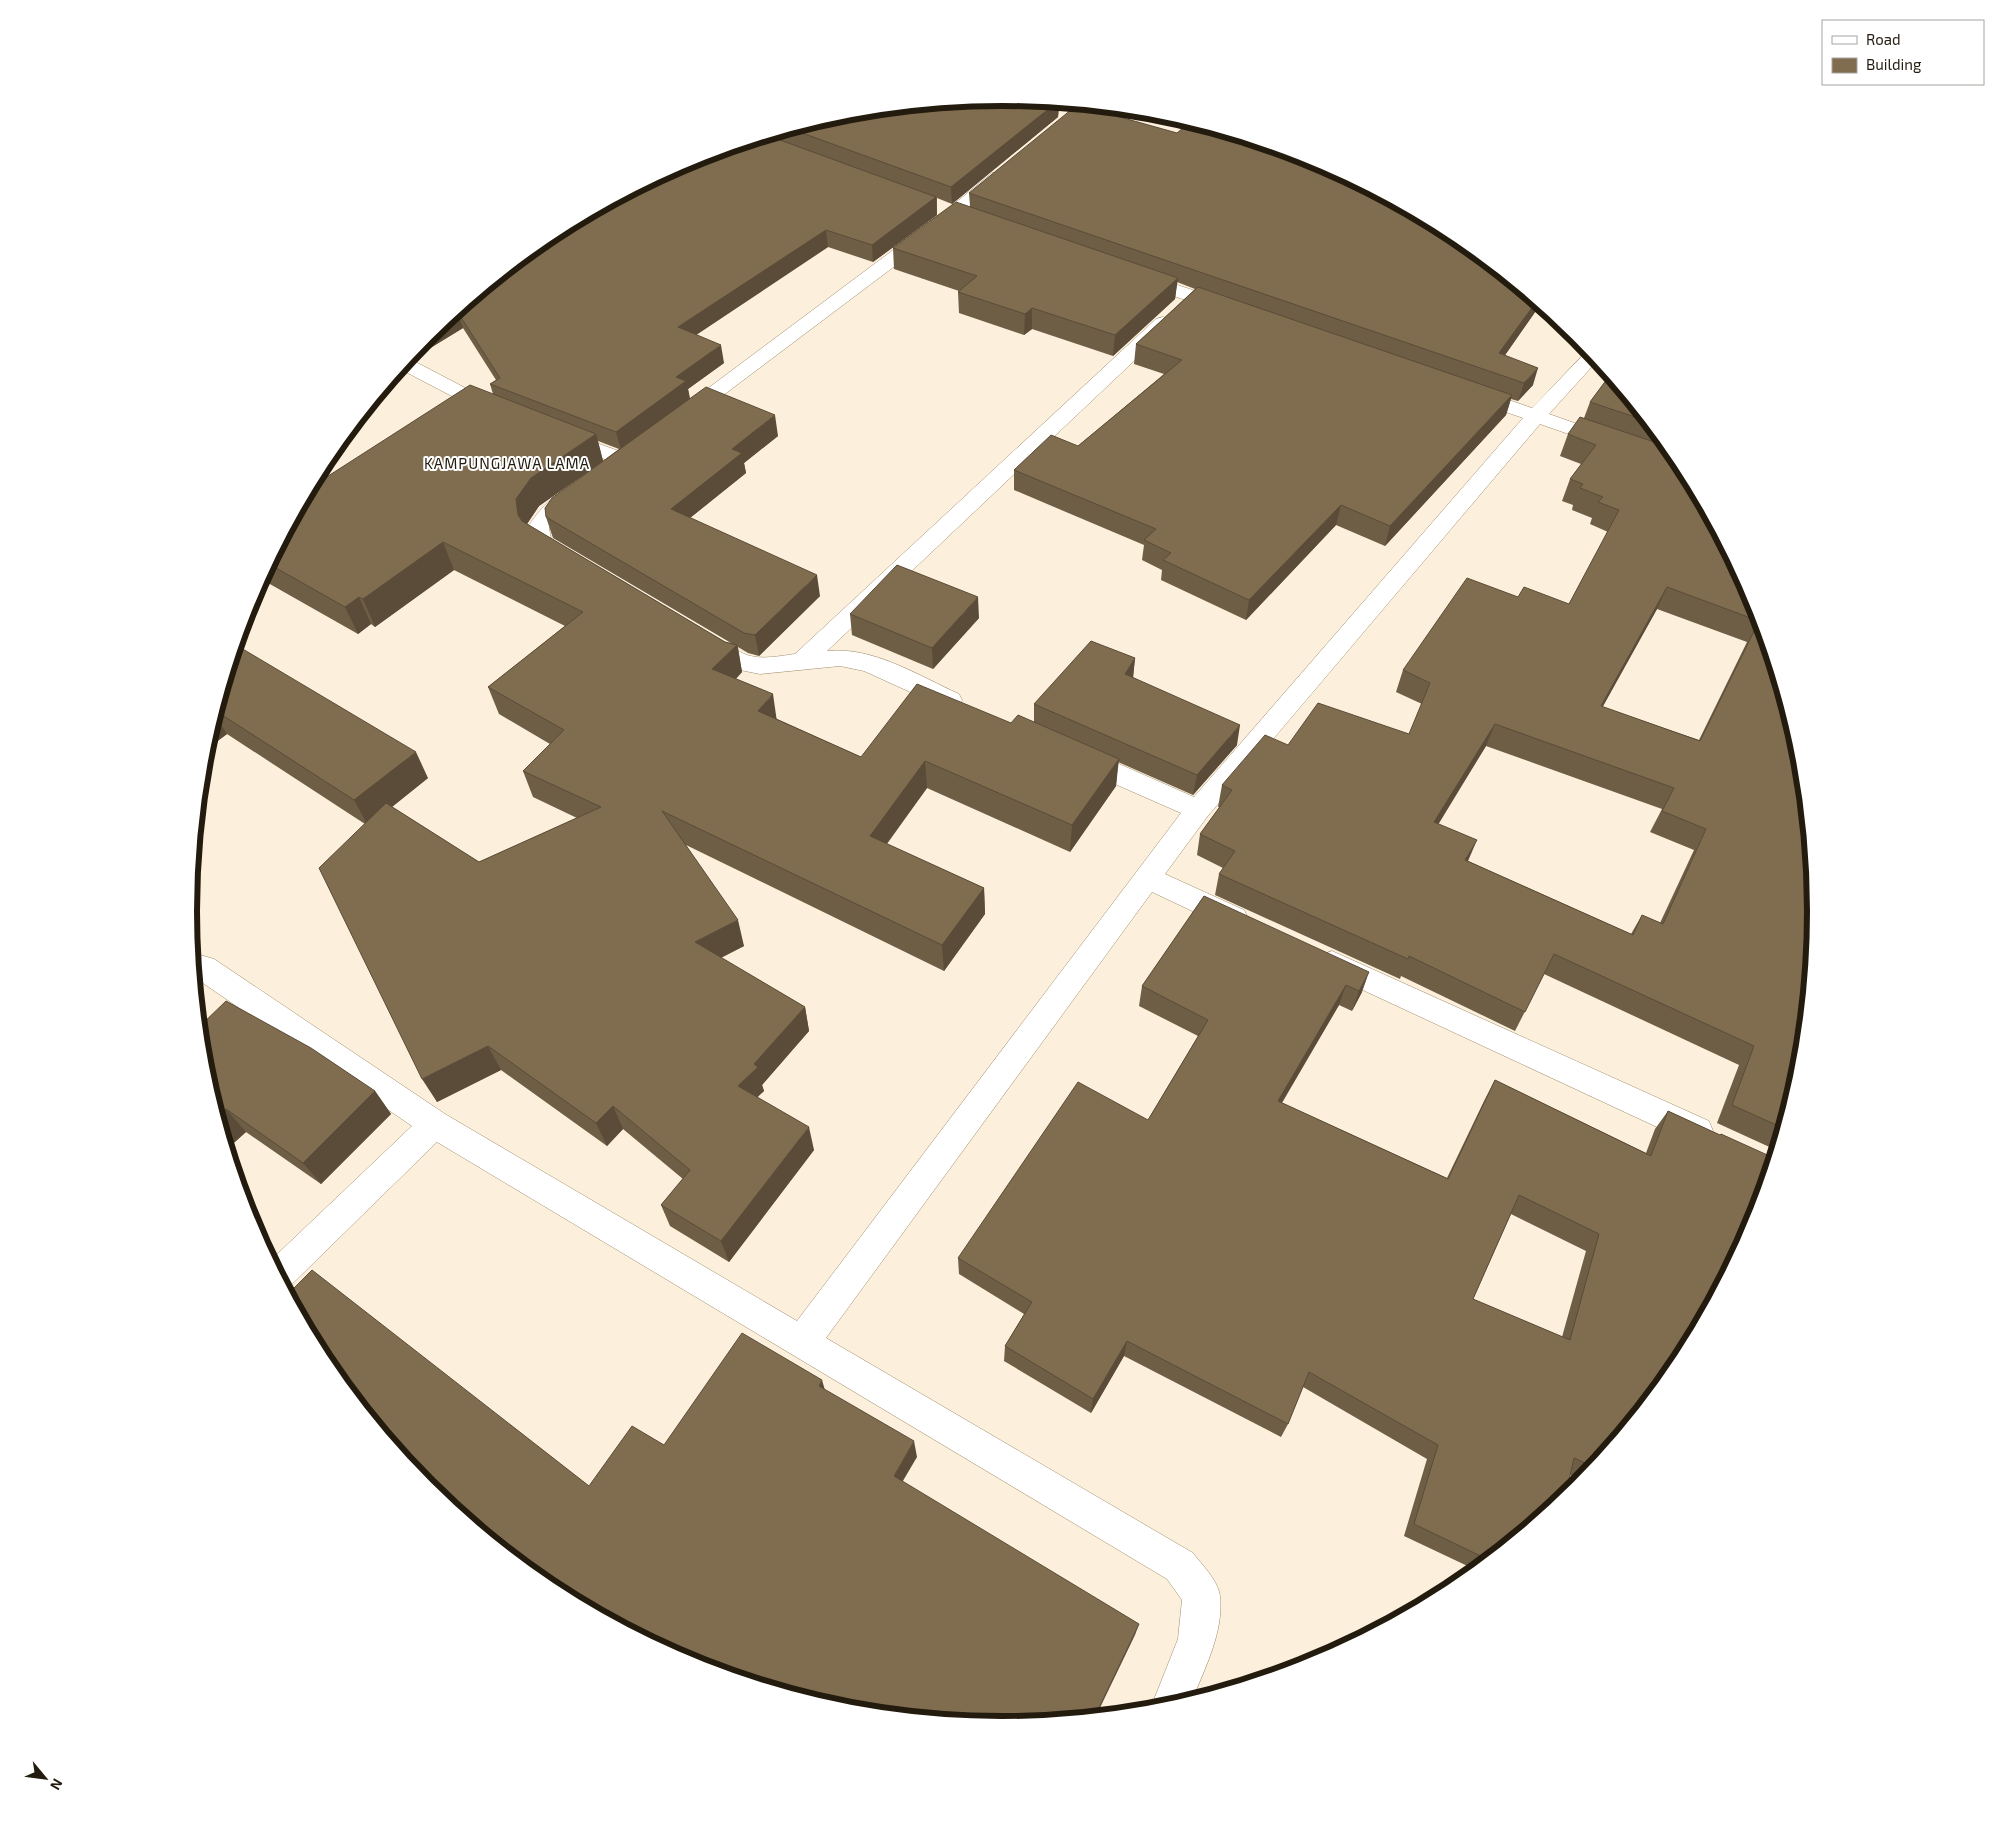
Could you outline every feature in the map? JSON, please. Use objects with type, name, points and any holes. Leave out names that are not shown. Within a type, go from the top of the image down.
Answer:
[{"type":"street","points":[[671,425],[954,213],[1015,163]]},
{"type":"street","points":[[936,207],[972,220]]},
{"type":"street","points":[[1128,274],[1238,312]]},
{"type":"street","points":[[800,663],[1192,296]]},
{"type":"street","points":[[803,1341],[1149,879],[1198,810],[1536,416],[1587,359]]},
{"type":"street","points":[[411,366],[508,416]]},
{"type":"street","points":[[1452,387],[1628,448]]},
{"type":"street","points":[[543,430],[616,465],[549,512],[538,528],[540,542],[582,567]]},
{"type":"street","points":[[690,632],[740,662],[760,666],[840,658],[870,664],[970,708]]},
{"type":"street","points":[[1062,749],[1198,810]]},
{"type":"street","points":[[1149,879],[1257,928]]},
{"type":"street","points":[[1311,953],[1718,1140]]},
{"type":"street","points":[[198,966],[204,967],[434,1124],[1180,1566],[1200,1595],[1197,1639],[1174,1698]]},
{"type":"street","points":[[282,1271],[434,1124]]},
{"type":"building","points":[[1002,106],[1050,108],[951,187],[801,132],[897,113],[949,108]]},
{"type":"building","points":[[1071,110],[1105,113],[1177,133],[1183,128],[1261,149],[1358,189],[1405,214],[1449,242],[1492,273],[1533,306],[1499,353],[1538,368],[1524,383],[969,193]]},
{"type":"building","points":[[777,139],[936,197],[872,245],[826,230],[678,327],[721,345],[676,377],[686,381],[616,432],[490,384],[500,378],[460,316],[512,273],[555,242],[599,214],[646,189],[694,168],[743,149]]},
{"type":"building","points":[[956,202],[1178,278],[1115,335],[1032,308],[1025,314],[958,292],[977,276],[893,248]]},
{"type":"building","points":[[1198,287],[1512,395],[1390,526],[1341,505],[1249,600],[1163,560],[1171,553],[1144,540],[1156,529],[1014,470],[1051,435],[1078,446],[1182,360],[1136,344]]},
{"type":"building","points":[[1606,380],[1639,418],[1590,402]]},
{"type":"building","points":[[470,385],[596,434],[531,478],[516,499],[518,515],[522,521],[725,642],[737,645],[712,669],[773,694],[758,711],[861,757],[917,684],[1011,723],[1018,715],[1119,759],[1072,825],[925,761],[870,836],[984,888],[942,945],[662,811],[738,920],[695,942],[805,1007],[754,1064],[758,1067],[738,1086],[809,1127],[721,1241],[661,1205],[690,1170],[613,1106],[596,1123],[488,1046],[422,1079],[319,868],[386,803],[479,862],[601,807],[523,771],[564,730],[488,687],[583,612],[443,542],[363,599],[359,597],[345,607],[274,567],[323,479]]},
{"type":"building","points":[[706,387],[775,415],[732,449],[742,453],[671,509],[817,575],[755,635],[744,633],[546,517],[545,508],[552,498]]},
{"type":"building","points":[[1580,417],[1657,443],[1699,509],[1724,555],[1752,618],[1667,587],[1601,706],[1700,741],[1756,628],[1780,703],[1792,754],[1800,806],[1806,859],[1807,912],[1806,964],[1800,1017],[1792,1069],[1778,1126],[1732,1105],[1754,1046],[1554,954],[1525,1012],[1409,956],[1408,959],[1219,874],[1235,851],[1200,834],[1232,790],[1222,785],[1265,735],[1288,745],[1318,703],[1409,734],[1430,683],[1403,670],[1467,578],[1518,597],[1524,587],[1569,604],[1619,510],[1598,502],[1603,497],[1580,488],[1583,484],[1570,479],[1596,445],[1568,434]],"holes":[[[1495,724],[1674,788],[1662,811],[1706,829],[1663,924],[1642,915],[1633,935],[1465,860],[1477,840],[1434,822]]]},
{"type":"building","points":[[897,565],[978,597],[932,648],[850,614]]},
{"type":"building","points":[[1091,641],[1135,658],[1125,674],[1240,725],[1197,775],[1034,704]]},
{"type":"building","points":[[241,648],[416,752],[354,800],[221,714]]},
{"type":"building","points":[[1204,896],[1369,972],[1359,991],[1346,985],[1278,1101],[1448,1179],[1495,1080],[1651,1156],[1668,1111],[1769,1156],[1746,1220],[1724,1268],[1672,1359],[1641,1402],[1587,1464],[1574,1458],[1568,1484],[1533,1517],[1482,1557],[1414,1524],[1438,1445],[1309,1372],[1288,1424],[1127,1341],[1093,1399],[1005,1346],[1032,1302],[958,1258],[1078,1082],[1148,1120],[1208,1020],[1142,986]],"holes":[[[1519,1195],[1599,1234],[1570,1340],[1473,1299]]]},
{"type":"building","points":[[226,1001],[311,1048],[375,1091],[303,1163],[226,1109],[222,1113],[212,1069],[205,1022]]},
{"type":"building","points":[[312,1270],[589,1486],[632,1426],[664,1445],[742,1333],[822,1380],[819,1386],[914,1441],[894,1476],[1139,1624],[1097,1711],[1055,1715],[1002,1717],[949,1715],[897,1710],[845,1701],[794,1689],[743,1674],[694,1655],[646,1634],[599,1609],[555,1581],[471,1517],[433,1481],[363,1402],[332,1359],[292,1290]]},
{"type":"district","name":"KAMPUNGJAWA LAMA","points":[[507,463]]}]
